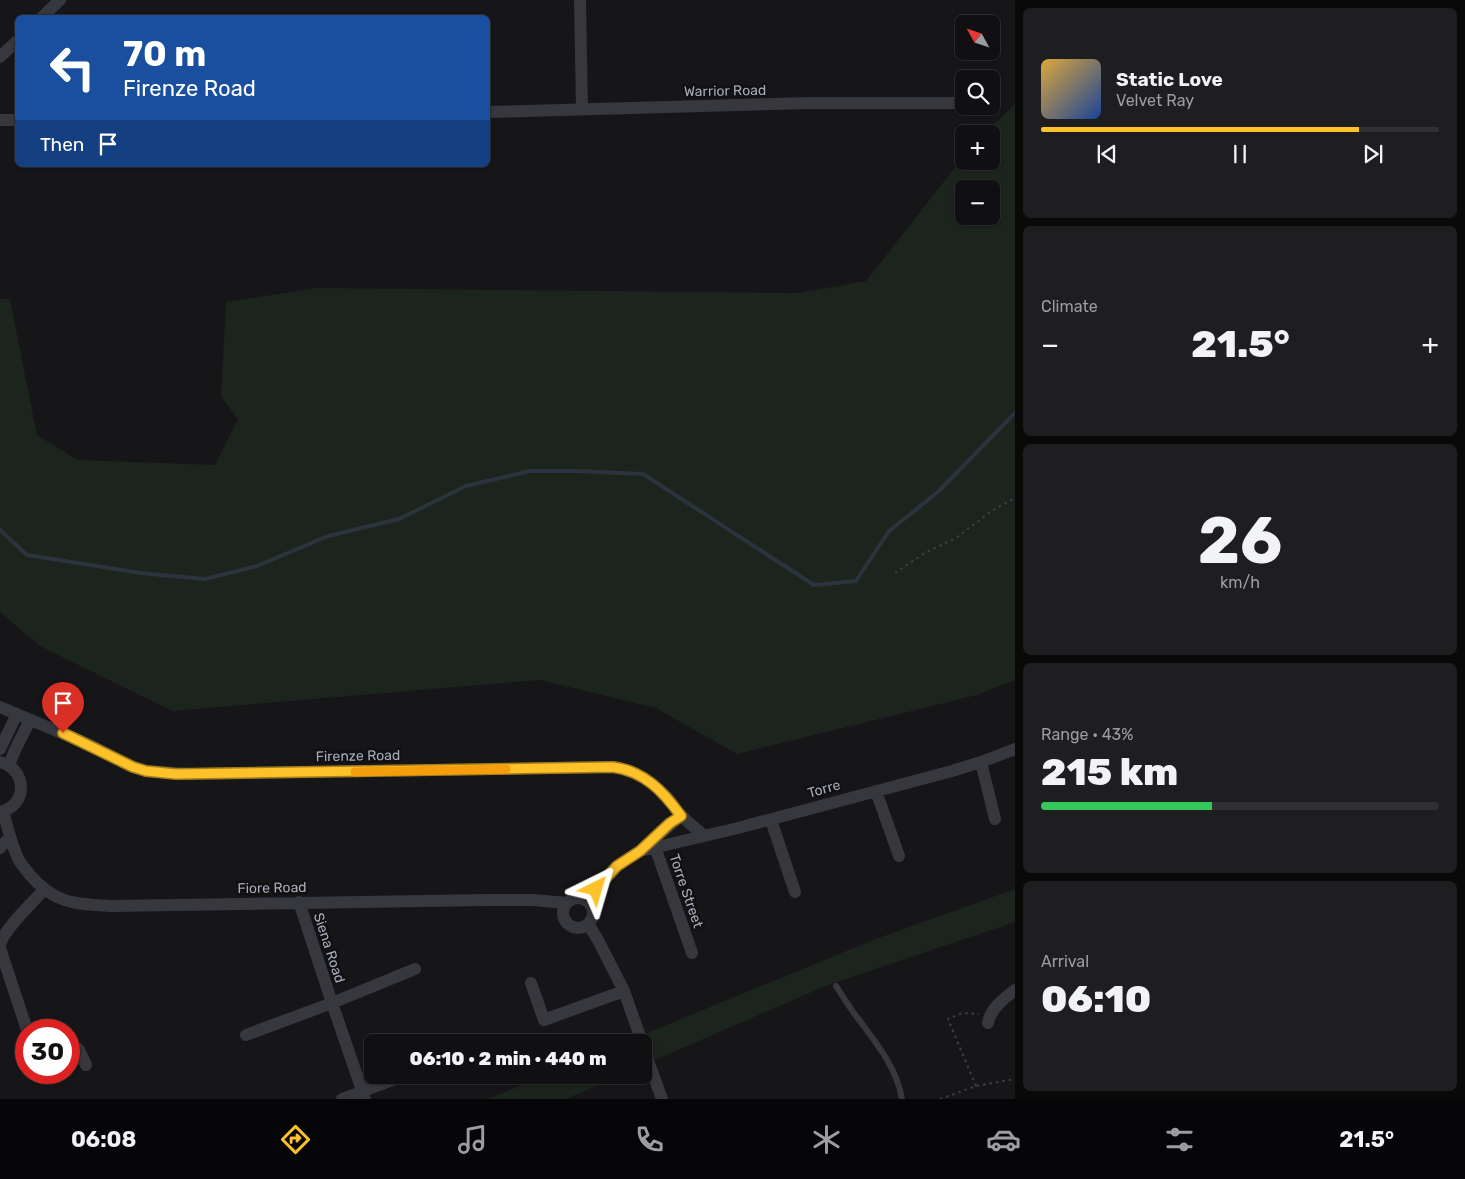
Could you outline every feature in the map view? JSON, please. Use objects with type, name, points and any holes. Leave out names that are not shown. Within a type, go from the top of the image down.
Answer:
[{"type":"street","points":[[45,15],[60,0]]},
{"type":"street","points":[[580,0],[582,109]]},
{"type":"street","points":[[0,57],[15,43]]},
{"type":"street","name":"Warrior Road","points":[[490,112],[811,103],[955,103]]},
{"type":"street","points":[[0,120],[15,120]]},
{"type":"street","name":"Firenze Road","points":[[0,707],[88,744],[133,767],[146,771],[176,774],[619,767],[644,777],[667,797],[681,816],[704,836]]},
{"type":"street","points":[[0,749],[17,714]]},
{"type":"street","points":[[1,812],[10,808],[20,794],[20,778],[16,770],[5,763],[16,748],[30,720]]},
{"type":"street","name":"Torre","points":[[654,843],[704,836],[771,820],[981,762],[1015,749]]},
{"type":"street","points":[[981,762],[995,819]]},
{"type":"street","points":[[876,791],[899,856]]},
{"type":"street","name":"Fiore Road","points":[[1,812],[17,858],[44,890],[67,902],[111,906],[505,900],[567,903],[579,898],[586,900]]},
{"type":"street","points":[[567,903],[564,915],[570,925],[582,927],[588,924],[593,916],[593,912],[592,907],[586,900],[610,871],[626,859],[654,843],[681,816]]},
{"type":"street","points":[[771,820],[795,892]]},
{"type":"street","points":[[0,848],[10,837]]},
{"type":"street","name":"Torre Street","points":[[654,843],[692,953]]},
{"type":"street","points":[[23,1019],[0,947],[1,939],[44,890]]},
{"type":"street","name":"Siena Road","points":[[299,902],[364,1095]]},
{"type":"street","points":[[588,924],[624,990],[639,1034]]},
{"type":"street","name":"Siena Road","points":[[246,1035],[415,969]]},
{"type":"street","points":[[530,983],[544,1020],[624,990]]},
{"type":"street","points":[[989,1019],[1000,1002],[1015,990]]},
{"type":"street","points":[[80,1052],[86,1065]]},
{"type":"street","points":[[652,1071],[662,1099]]},
{"type":"street","points":[[342,1099],[364,1095],[387,1084]]},
{"type":"lane","points":[[836,986],[885,1054],[900,1089],[902,1099]]},
{"type":"path","points":[[895,573],[922,554],[956,538],[993,510],[1015,498]]},
{"type":"path","points":[[976,1086],[948,1019],[962,1013],[989,1019]]},
{"type":"path","points":[[940,1099],[976,1086],[1015,1079]]},
{"type":"shaded area","points":[[1015,104],[1015,680],[977,695],[737,754],[656,708],[540,680],[172,711],[40,646],[0,612],[0,299],[10,299],[37,435],[78,460],[215,465],[238,419],[221,397],[226,302],[316,288],[797,293],[866,281],[955,167],[955,170],[1000,170],[1000,125],[993,125]]},
{"type":"shaded area","points":[[1015,889],[1015,922],[828,985],[652,1061],[652,1034],[644,1034],[873,940]]},
{"type":"shaded area","points":[[524,1084],[600,1084],[566,1099],[488,1099]]},
{"type":"waterway","points":[[0,530],[27,555],[141,573],[205,579],[257,566],[328,536],[399,519],[466,486],[530,471],[643,474],[814,585],[856,581],[889,531],[938,492],[1015,413]]},
{"type":"slow traffic","points":[[355,772],[506,769]]},
{"type":"route","points":[[63,733],[133,767],[146,771],[176,774],[624,768],[644,777],[667,797],[681,816],[652,838],[640,851],[610,871],[596,889]]}]
